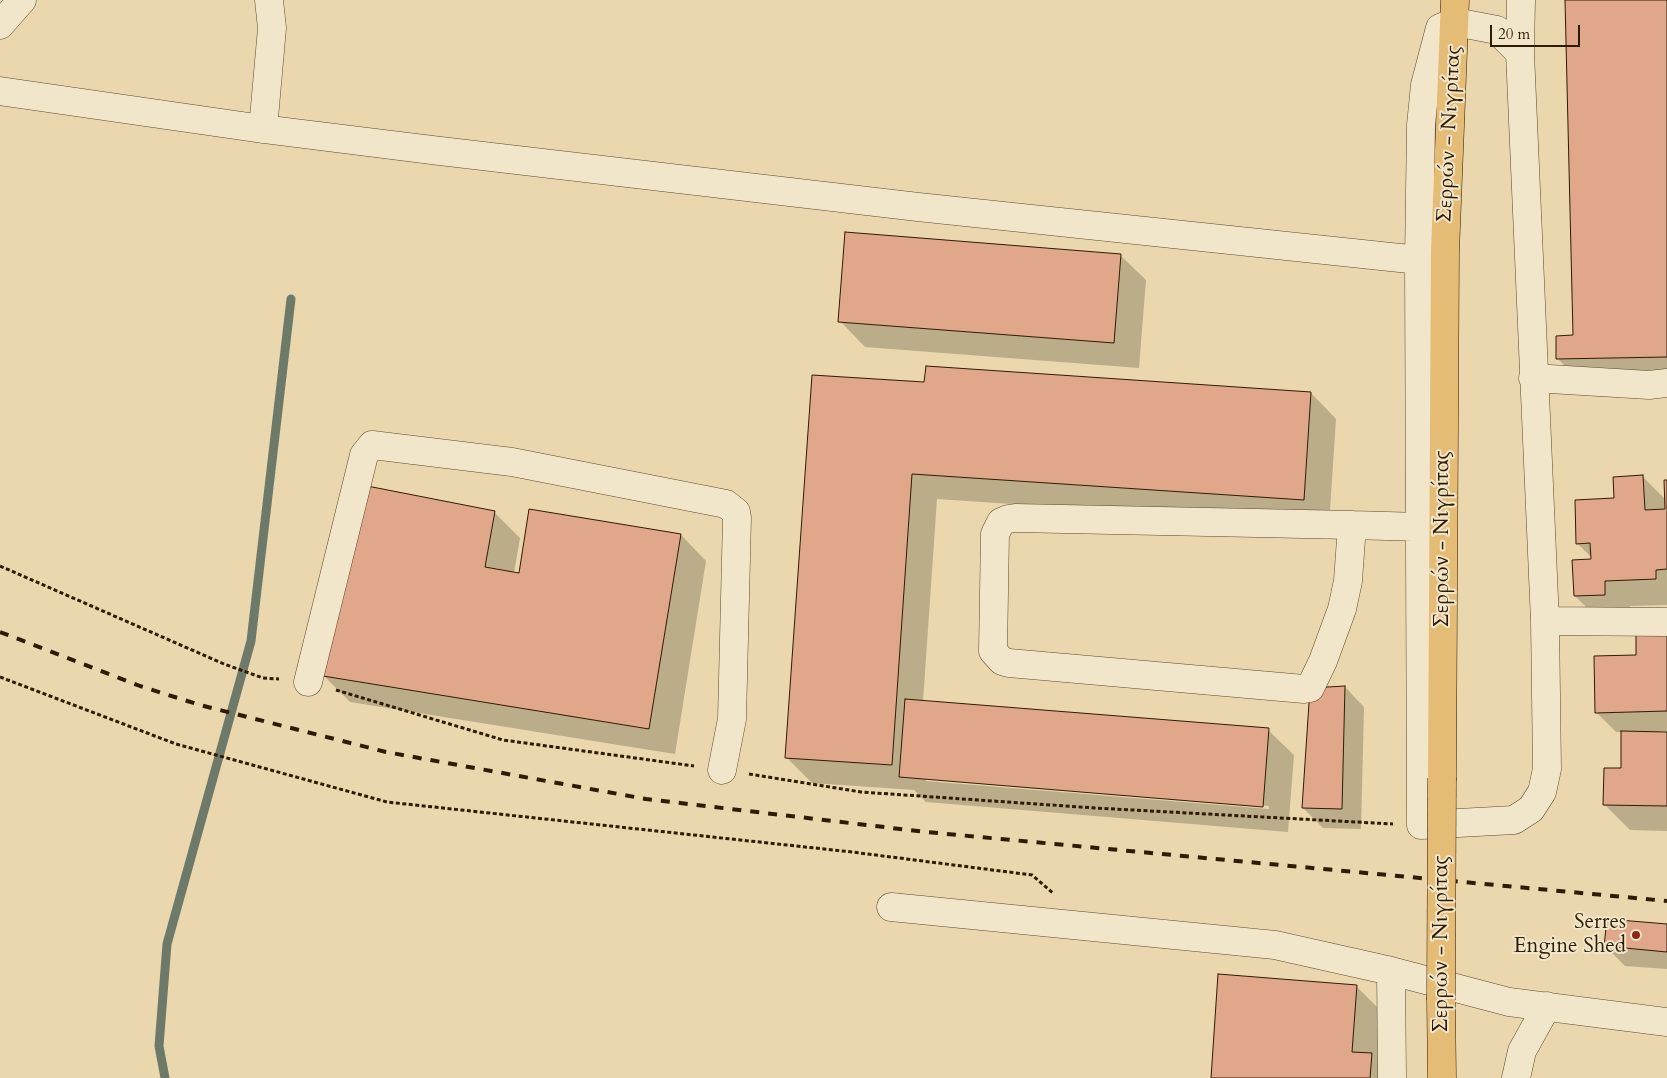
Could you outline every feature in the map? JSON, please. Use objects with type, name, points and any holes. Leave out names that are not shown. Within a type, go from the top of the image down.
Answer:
[{"type":"main road","name":"Σερρών - Νιγρίτας","points":[[1442,1078],[1442,543],[1445,252],[1455,11]]},
{"type":"street","points":[[0,25],[22,0]]},
{"type":"street","points":[[263,129],[272,28],[269,0]]},
{"type":"street","points":[[1520,53],[1497,30],[1455,11],[1440,28],[1425,85],[1421,125],[1419,260],[1421,825],[1514,820],[1531,809],[1542,792],[1547,769],[1545,621],[1520,53],[1521,0]]},
{"type":"street","points":[[0,91],[263,129],[928,208],[1419,260]]},
{"type":"street","points":[[1533,378],[1649,385],[1667,383]]},
{"type":"street","points":[[308,682],[364,454],[372,445],[512,462],[726,504],[736,512],[737,518],[732,720],[722,770]]},
{"type":"street","points":[[1352,525],[1348,581],[1342,609],[1323,661],[1310,688],[1009,663],[1002,661],[993,651],[995,534],[1001,522],[1008,519],[1352,525],[1421,527]]},
{"type":"street","points":[[1545,621],[1667,622]]},
{"type":"street","points":[[892,907],[1275,945],[1391,970],[1477,995],[1509,1002],[1667,1022]]},
{"type":"street","points":[[1391,970],[1392,1078]]},
{"type":"street","points":[[1516,1078],[1522,1051],[1547,1006]]},
{"type":"path","points":[[0,566],[224,664],[262,678],[308,682],[503,740],[722,770],[861,792],[1095,808],[1421,825]]},
{"type":"path","points":[[0,677],[176,744],[387,802],[852,852],[1032,875],[1061,899]]},
{"type":"building","points":[[1565,0],[1667,0],[1667,357],[1556,359],[1556,336],[1573,335]]},
{"type":"building","points":[[845,232],[1121,254],[1114,343],[838,322]]},
{"type":"building","points":[[926,366],[1311,392],[1304,500],[912,474],[892,765],[785,758],[812,375],[924,382]]},
{"type":"building","points":[[1643,475],[1645,510],[1665,509],[1664,480],[1667,480],[1667,569],[1656,570],[1656,579],[1605,581],[1605,595],[1574,596],[1572,560],[1591,559],[1590,543],[1576,544],[1575,500],[1614,498],[1613,477]]},
{"type":"building","points":[[357,484],[495,511],[485,567],[519,573],[529,509],[681,534],[649,729],[323,676]]},
{"type":"building","points":[[1667,628],[1667,711],[1595,713],[1594,656],[1636,655],[1636,629]]},
{"type":"building","points":[[1345,686],[1342,809],[1302,808],[1310,688]]},
{"type":"building","points":[[905,699],[1269,728],[1263,807],[899,777]]},
{"type":"building","points":[[1621,731],[1667,732],[1667,806],[1603,805],[1604,768],[1621,768]]},
{"type":"building","name":"Serres Engine Shed","points":[[1607,919],[1667,924],[1667,952],[1604,946]]},
{"type":"building","points":[[1218,974],[1357,985],[1352,1052],[1372,1053],[1370,1078],[1211,1078]]},
{"type":"waterway","points":[[165,1078],[159,1046],[167,944],[251,641],[291,299]]},
{"type":"railway","points":[[0,632],[140,686],[200,705],[386,752],[646,799],[926,832],[1667,901]]},
{"type":"place","name":"Serres Engine Shed","points":[[1636,935]]}]
